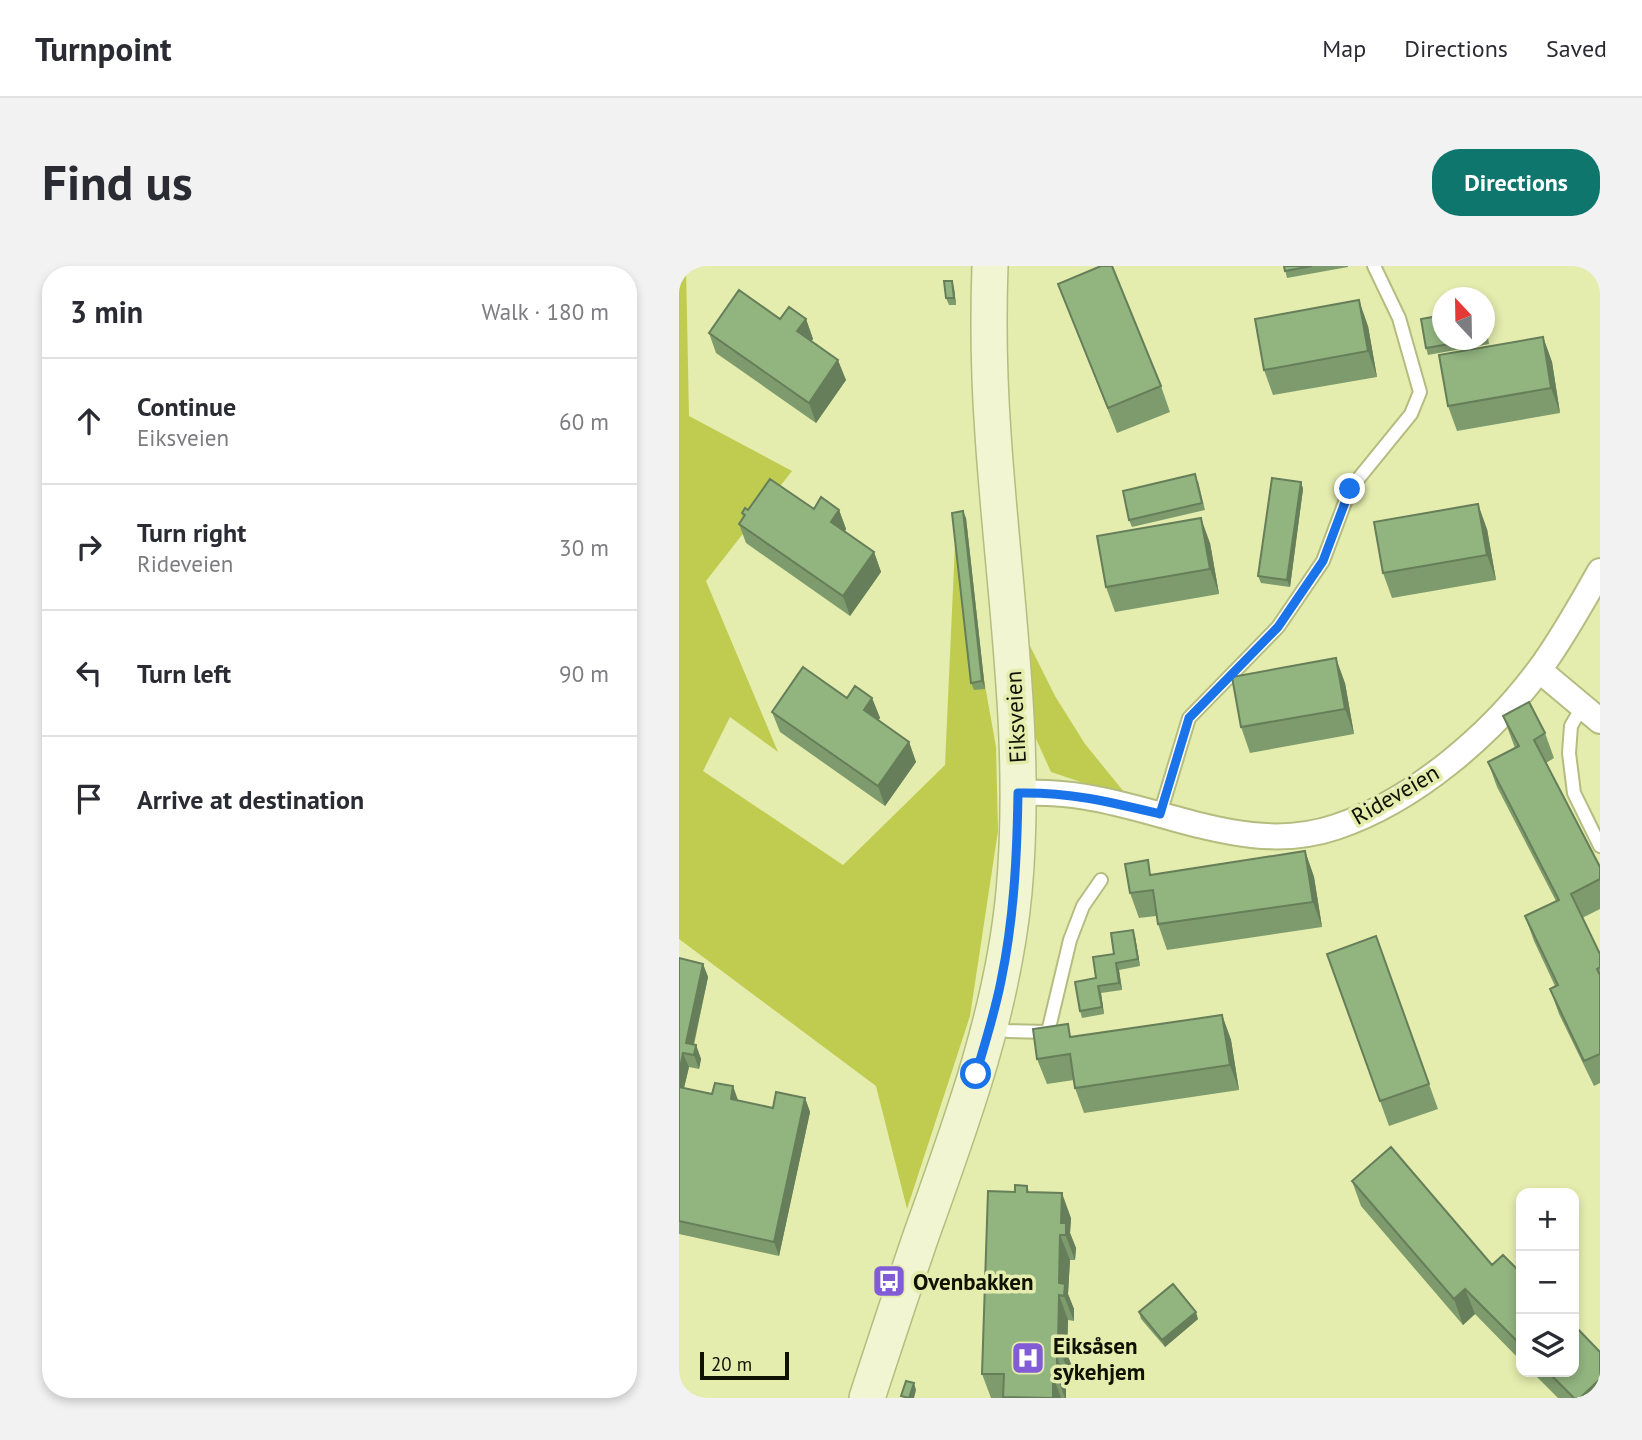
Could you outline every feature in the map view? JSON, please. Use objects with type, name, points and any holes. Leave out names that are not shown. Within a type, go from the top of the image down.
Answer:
[{"type":"street","name":"Eiksveien","points":[[867,1398],[967,1106],[1001,981],[1014,892],[1018,793],[1011,647],[993,434],[990,266]]},
{"type":"street","name":"Rideveien","points":[[1018,793],[1056,793],[1087,797],[1250,835],[1303,834],[1335,827],[1386,804],[1413,788],[1446,765],[1486,731],[1539,670],[1600,571]]},
{"type":"street","points":[[1539,670],[1591,714]]},
{"type":"lane","points":[[1160,814],[1189,718],[1278,627],[1323,561],[1350,489],[1411,414],[1420,392],[1399,318],[1374,266]]},
{"type":"lane","points":[[1591,714],[1571,726],[1569,753],[1574,793],[1600,846]]},
{"type":"lane","points":[[990,1026],[1008,1031],[1048,1032],[1070,940],[1083,906],[1101,880]]},
{"type":"green space","points":[[679,266],[686,266],[689,416],[792,471],[706,581],[778,752],[730,717],[703,771],[843,865],[945,765],[956,522],[996,747],[998,831],[970,1016],[907,1209],[876,1086],[679,939]]},
{"type":"green space","points":[[1025,636],[1055,696],[1085,744],[1129,798],[1051,772],[1032,730]]},
{"type":"building","points":[[1101,266],[1112,266],[1161,386],[1108,408],[1058,284]]},
{"type":"building","points":[[1284,266],[1312,266],[1285,271]]},
{"type":"building","points":[[944,281],[952,281],[954,298],[946,298]]},
{"type":"building","points":[[739,290],[780,319],[789,307],[806,319],[797,331],[838,360],[809,403],[709,333]]},
{"type":"building","points":[[1359,300],[1368,351],[1264,370],[1255,319]]},
{"type":"building","points":[[1432,317],[1432,347],[1426,348],[1421,319]]},
{"type":"building","points":[[1543,337],[1551,388],[1448,406],[1439,355],[1468,350],[1495,350],[1495,345]]},
{"type":"building","points":[[1195,474],[1202,503],[1129,520],[1123,491]]},
{"type":"building","points":[[1272,478],[1301,482],[1287,580],[1258,576]]},
{"type":"building","points":[[770,479],[814,509],[821,497],[839,510],[831,522],[874,552],[843,596],[739,524],[745,515],[742,513],[745,508],[748,510]]},
{"type":"building","points":[[1478,504],[1487,555],[1383,573],[1374,522]]},
{"type":"building","points":[[963,511],[982,681],[971,683],[952,513]]},
{"type":"building","points":[[1201,518],[1210,569],[1106,587],[1097,536]]},
{"type":"building","points":[[1336,658],[1345,709],[1241,727],[1232,677]]},
{"type":"building","points":[[803,667],[847,698],[855,686],[872,698],[864,710],[909,742],[878,786],[772,712]]},
{"type":"building","points":[[1529,702],[1545,733],[1534,740],[1600,867],[1600,879],[1571,894],[1600,954],[1600,967],[1597,969],[1600,975],[1600,1054],[1584,1061],[1550,989],[1558,985],[1525,916],[1559,900],[1488,762],[1519,746],[1503,716]]},
{"type":"building","points":[[1305,851],[1313,902],[1158,924],[1153,890],[1130,893],[1125,864],[1148,860],[1150,875]]},
{"type":"building","points":[[1133,930],[1138,959],[1116,963],[1119,983],[1098,986],[1102,1007],[1080,1011],[1075,982],[1096,978],[1093,957],[1114,954],[1111,933]]},
{"type":"building","points":[[1376,936],[1429,1084],[1380,1101],[1327,954]]},
{"type":"building","points":[[679,958],[703,964],[686,1043],[696,1045],[694,1055],[683,1053],[679,1074]]},
{"type":"building","points":[[1222,1015],[1230,1065],[1075,1088],[1070,1054],[1037,1059],[1033,1029],[1068,1024],[1070,1037]]},
{"type":"building","points":[[715,1083],[733,1086],[731,1099],[773,1108],[776,1092],[805,1098],[774,1242],[679,1221],[679,1087],[712,1094]]},
{"type":"building","points":[[1391,1147],[1492,1265],[1503,1255],[1516,1268],[1516,1340],[1465,1289],[1454,1299],[1352,1181]]},
{"type":"building","points":[[1015,1185],[1027,1186],[1027,1192],[1062,1193],[1061,1223],[1066,1223],[1066,1235],[1060,1235],[1059,1283],[1065,1284],[1064,1296],[1059,1295],[1058,1344],[1063,1344],[1063,1357],[1057,1357],[1057,1376],[1053,1376],[1053,1398],[1003,1397],[1004,1374],[982,1374],[988,1191],[1015,1192]]},
{"type":"building","points":[[1173,1284],[1196,1312],[1162,1340],[1139,1312]]},
{"type":"building","points":[[1579,1330],[1600,1352],[1600,1379],[1580,1398],[1574,1398],[1553,1377],[1579,1377]]},
{"type":"building","points":[[906,1381],[914,1383],[909,1398],[901,1396]]},
{"type":"place","name":"Ovenbakken","points":[[889,1281]]},
{"type":"place","name":"Eiksåsen sykehjem","points":[[1028,1358]]},
{"type":"route","points":[[976,1074],[1001,981],[1008,937],[1014,892],[1018,793],[1056,793],[1087,797],[1160,814],[1189,718],[1278,627],[1323,561],[1350,489]]}]
